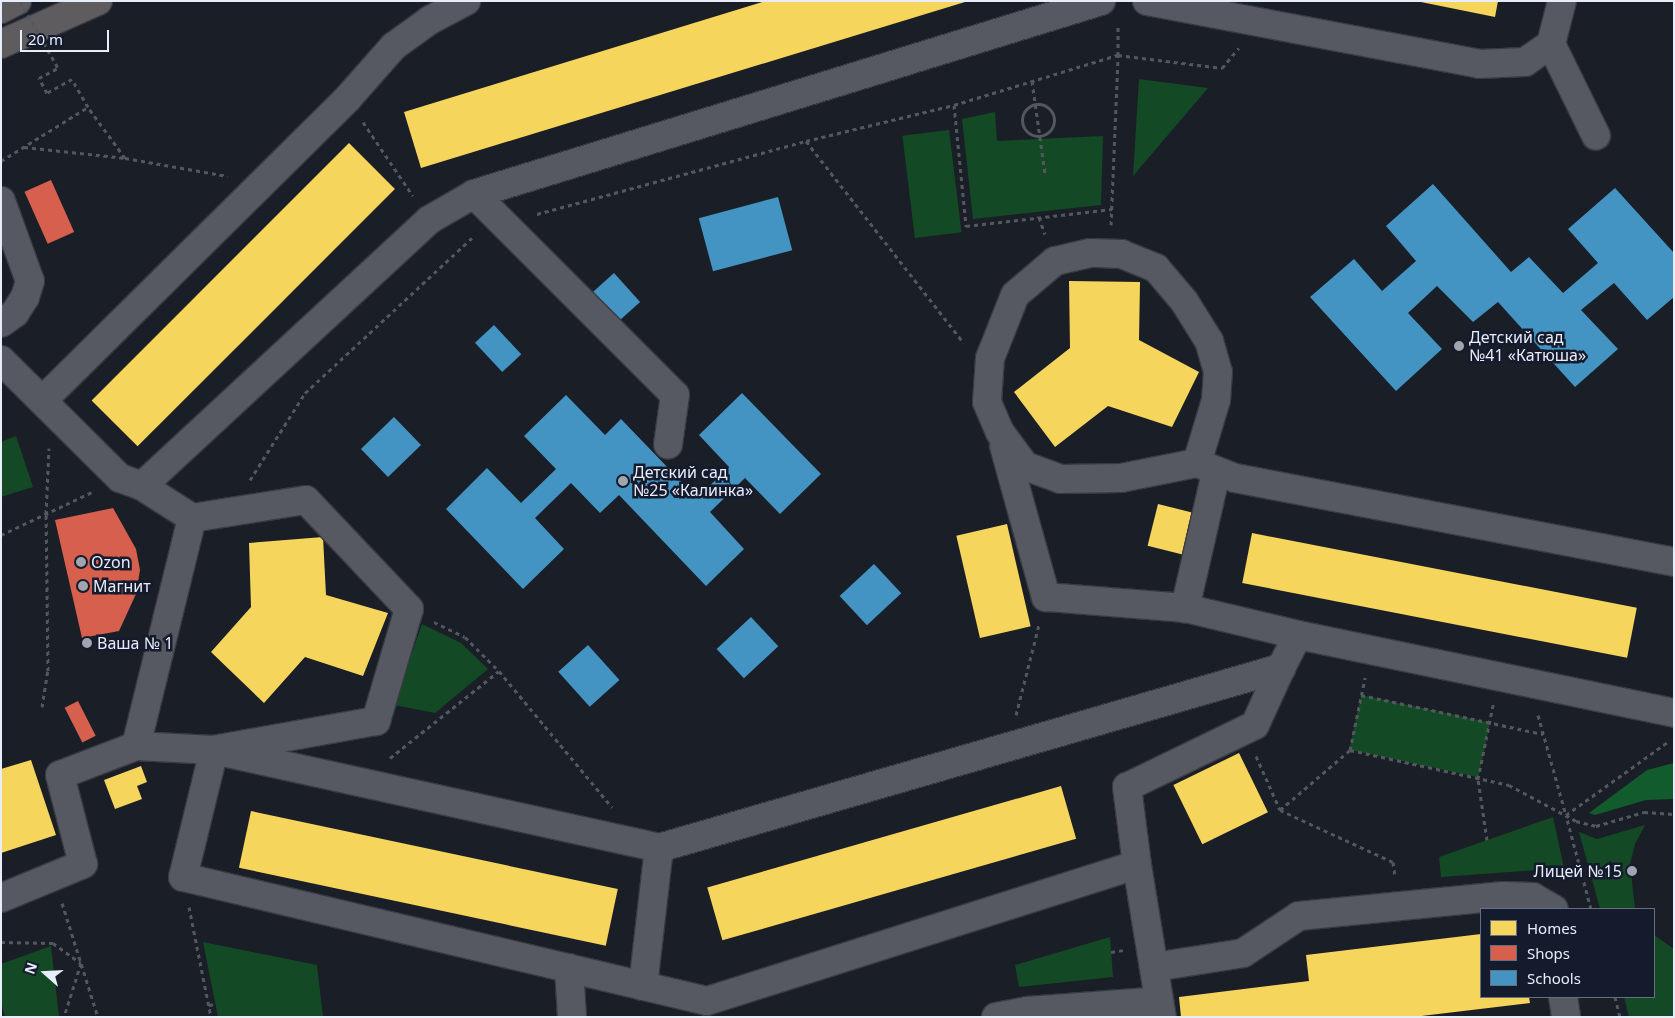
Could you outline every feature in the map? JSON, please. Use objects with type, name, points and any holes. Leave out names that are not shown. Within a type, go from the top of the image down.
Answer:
[{"type":"main road","points":[[1,9],[19,1]]},
{"type":"main road","points":[[1,44],[98,1]]},
{"type":"lane","points":[[47,406],[263,182],[348,98],[394,46],[430,20],[466,1]]},
{"type":"lane","points":[[1147,1],[1479,64],[1525,62],[1551,44]]},
{"type":"lane","points":[[1562,1],[1551,44],[1596,136]]},
{"type":"lane","points":[[131,482],[429,220],[474,194],[1110,10]]},
{"type":"lane","points":[[474,194],[675,395],[668,445]]},
{"type":"lane","points":[[1,201],[30,281],[25,297],[15,313],[1,323]]},
{"type":"lane","points":[[1185,608],[1216,400],[1218,372],[1209,341],[1184,301],[1156,268],[1122,254],[1090,253],[1055,261],[1015,295],[987,371],[987,402],[1000,432],[1046,596],[1185,608],[1298,635],[1674,714]]},
{"type":"lane","points":[[1,360],[47,406],[131,482],[192,518],[306,500],[409,609],[376,721],[214,750]]},
{"type":"lane","points":[[1000,432],[1025,466],[1060,479],[1121,478],[1206,468],[1674,562]]},
{"type":"lane","points":[[136,746],[192,518]]},
{"type":"lane","points":[[996,1017],[1027,1011],[1160,1009],[1127,787],[1255,725],[1298,635]]},
{"type":"lane","points":[[1,898],[83,864],[60,775],[136,746],[214,750],[651,846],[1007,747],[1281,668]]},
{"type":"lane","points":[[214,750],[183,877],[707,1001],[1138,865]]},
{"type":"lane","points":[[643,986],[651,846]]},
{"type":"lane","points":[[1155,966],[1243,953],[1299,916],[1503,896],[1534,897],[1552,908]]},
{"type":"lane","points":[[569,968],[572,1017]]},
{"type":"lane","points":[[1563,998],[1566,1017]]},
{"type":"path","points":[[19,1],[58,68],[39,78],[47,92],[72,78],[88,107],[124,158]]},
{"type":"path","points":[[1110,10],[1118,55],[1110,254]]},
{"type":"path","points":[[229,512],[305,393],[472,236],[502,224],[806,141],[954,105],[1118,55],[1222,68],[1261,23]]},
{"type":"path","points":[[1032,82],[1045,174]]},
{"type":"path","points":[[348,98],[429,220]]},
{"type":"path","points":[[1035,104],[1047,105],[1053,116],[1052,129],[1041,136],[1030,135],[1022,122],[1025,110],[1035,104]]},
{"type":"path","points":[[954,105],[966,226],[1112,209]]},
{"type":"path","points":[[1,161],[88,107]]},
{"type":"path","points":[[806,141],[987,371]]},
{"type":"path","points":[[24,147],[124,158],[263,182]]},
{"type":"path","points":[[42,707],[48,670],[47,406]]},
{"type":"path","points":[[1,535],[46,514],[131,482]]},
{"type":"path","points":[[1007,747],[1046,596]]},
{"type":"path","points":[[409,609],[464,638],[499,671],[651,846]]},
{"type":"path","points":[[1280,810],[1350,750],[1370,650]]},
{"type":"path","points":[[360,782],[499,671]]},
{"type":"path","points":[[1487,840],[1478,778],[1498,677]]},
{"type":"path","points":[[1529,683],[1592,908]]},
{"type":"path","points":[[1362,695],[1543,734]]},
{"type":"path","points":[[1245,730],[1280,810],[1393,862],[1398,905]]},
{"type":"path","points":[[1566,816],[1674,737]]},
{"type":"path","points":[[1350,750],[1509,785],[1566,816],[1596,826],[1644,812],[1674,814]]},
{"type":"path","points":[[53,877],[98,1017]]},
{"type":"path","points":[[183,877],[211,1017]]},
{"type":"path","points":[[1,942],[53,943],[80,963]]},
{"type":"path","points":[[64,1017],[80,963]]},
{"type":"path","points":[[1615,998],[1620,1017]]},
{"type":"path","points":[[209,1005],[216,1004]]},
{"type":"green space","points":[[1139,79],[1208,88],[1133,176]]},
{"type":"green space","points":[[995,112],[997,141],[1103,136],[1101,205],[973,219],[962,119]]},
{"type":"green space","points":[[949,130],[962,232],[915,238],[902,136]]},
{"type":"green space","points":[[16,436],[33,487],[1,497],[1,442]]},
{"type":"green space","points":[[422,624],[461,643],[488,669],[435,713],[394,705]]},
{"type":"green space","points":[[1361,695],[1490,722],[1478,777],[1349,750]]},
{"type":"green space","points":[[1674,763],[1674,799],[1646,800],[1595,815],[1589,813],[1647,770]]},
{"type":"green space","points":[[1553,817],[1564,868],[1441,877],[1439,857]]},
{"type":"green space","points":[[1645,825],[1635,844],[1630,864],[1635,908],[1600,908],[1579,832],[1597,839]]},
{"type":"green space","points":[[1655,936],[1674,949],[1674,1017],[1629,1017],[1624,998],[1655,998]]},
{"type":"green space","points":[[1110,937],[1113,977],[1019,987],[1015,965]]},
{"type":"green space","points":[[203,942],[317,965],[323,1017],[218,1017]]},
{"type":"green space","points":[[51,946],[59,1017],[5,1017],[1,1002],[1,964]]},
{"type":"building: Homes","points":[[766,1],[965,2],[421,168],[404,112]]},
{"type":"building: Homes","points":[[1416,1],[1498,1],[1495,17]]},
{"type":"building: Homes","points":[[349,143],[395,189],[138,446],[92,400]]},
{"type":"building: Homes","points":[[1069,281],[1140,282],[1139,340],[1199,372],[1172,427],[1108,406],[1055,447],[1014,392],[1070,348]]},
{"type":"building: Homes","points":[[1158,504],[1198,514],[1187,556],[1148,546]]},
{"type":"building: Homes","points":[[1007,524],[1031,626],[980,638],[956,536]]},
{"type":"building: Homes","points":[[1252,533],[1637,608],[1627,658],[1242,583]]},
{"type":"building: Homes","points":[[323,537],[326,595],[388,613],[363,676],[305,657],[264,703],[211,652],[251,607],[249,543]]},
{"type":"building: Homes","points":[[1239,753],[1268,812],[1202,844],[1173,785]]},
{"type":"building: Homes","points":[[31,760],[56,835],[1,853],[1,769]]},
{"type":"building: Homes","points":[[141,766],[147,782],[137,786],[142,799],[115,809],[104,780]]},
{"type":"building: Homes","points":[[1061,786],[1076,839],[722,940],[707,887]]},
{"type":"building: Homes","points":[[251,811],[618,889],[606,946],[239,868]]},
{"type":"building: Homes","points":[[1480,934],[1480,998],[1529,998],[1530,1003],[1413,1017],[1181,1017],[1179,997],[1309,981],[1306,955]]},
{"type":"building: Shops","points":[[51,180],[74,232],[48,244],[25,192]]},
{"type":"building: Shops","points":[[113,508],[136,549],[140,570],[136,594],[119,631],[82,638],[55,520]]},
{"type":"building: Shops","points":[[78,701],[96,736],[82,743],[65,708]]},
{"type":"building: Schools","points":[[1433,184],[1511,272],[1529,257],[1563,293],[1598,263],[1568,229],[1615,188],[1674,253],[1674,297],[1647,320],[1614,283],[1581,310],[1618,349],[1575,387],[1498,302],[1473,322],[1437,286],[1408,313],[1442,349],[1396,391],[1310,297],[1354,259],[1382,291],[1416,261],[1386,226]]},
{"type":"building: Schools","points":[[778,197],[792,250],[713,271],[699,218]]},
{"type":"building: Schools","points":[[614,273],[640,302],[619,321],[593,292]]},
{"type":"building: Schools","points":[[494,325],[521,354],[502,372],[475,343]]},
{"type":"building: Schools","points":[[742,393],[821,474],[780,514],[745,478],[710,512],[744,549],[706,586],[619,495],[600,513],[571,483],[535,518],[564,549],[523,589],[446,509],[487,468],[521,503],[556,469],[524,436],[566,395],[605,435],[621,419],[697,498],[729,467],[699,435]]},
{"type":"building: Schools","points":[[394,417],[421,445],[388,477],[361,449]]},
{"type":"building: Schools","points":[[874,564],[901,593],[867,625],[840,596]]},
{"type":"building: Schools","points":[[751,617],[778,646],[744,678],[717,649]]},
{"type":"building: Schools","points":[[588,645],[619,680],[590,707],[558,672]]},
{"type":"place","name":"Детский сад №41 «Катюша»","points":[[1459,346]]},
{"type":"place","name":"Детский сад №25 «Калинка»","points":[[623,481]]},
{"type":"place","name":"Ozon","points":[[81,562]]},
{"type":"place","name":"Магнит","points":[[83,586]]},
{"type":"place","name":"Ваша № 1","points":[[87,643]]},
{"type":"place","name":"Лицей №15","points":[[1632,871]]}]
